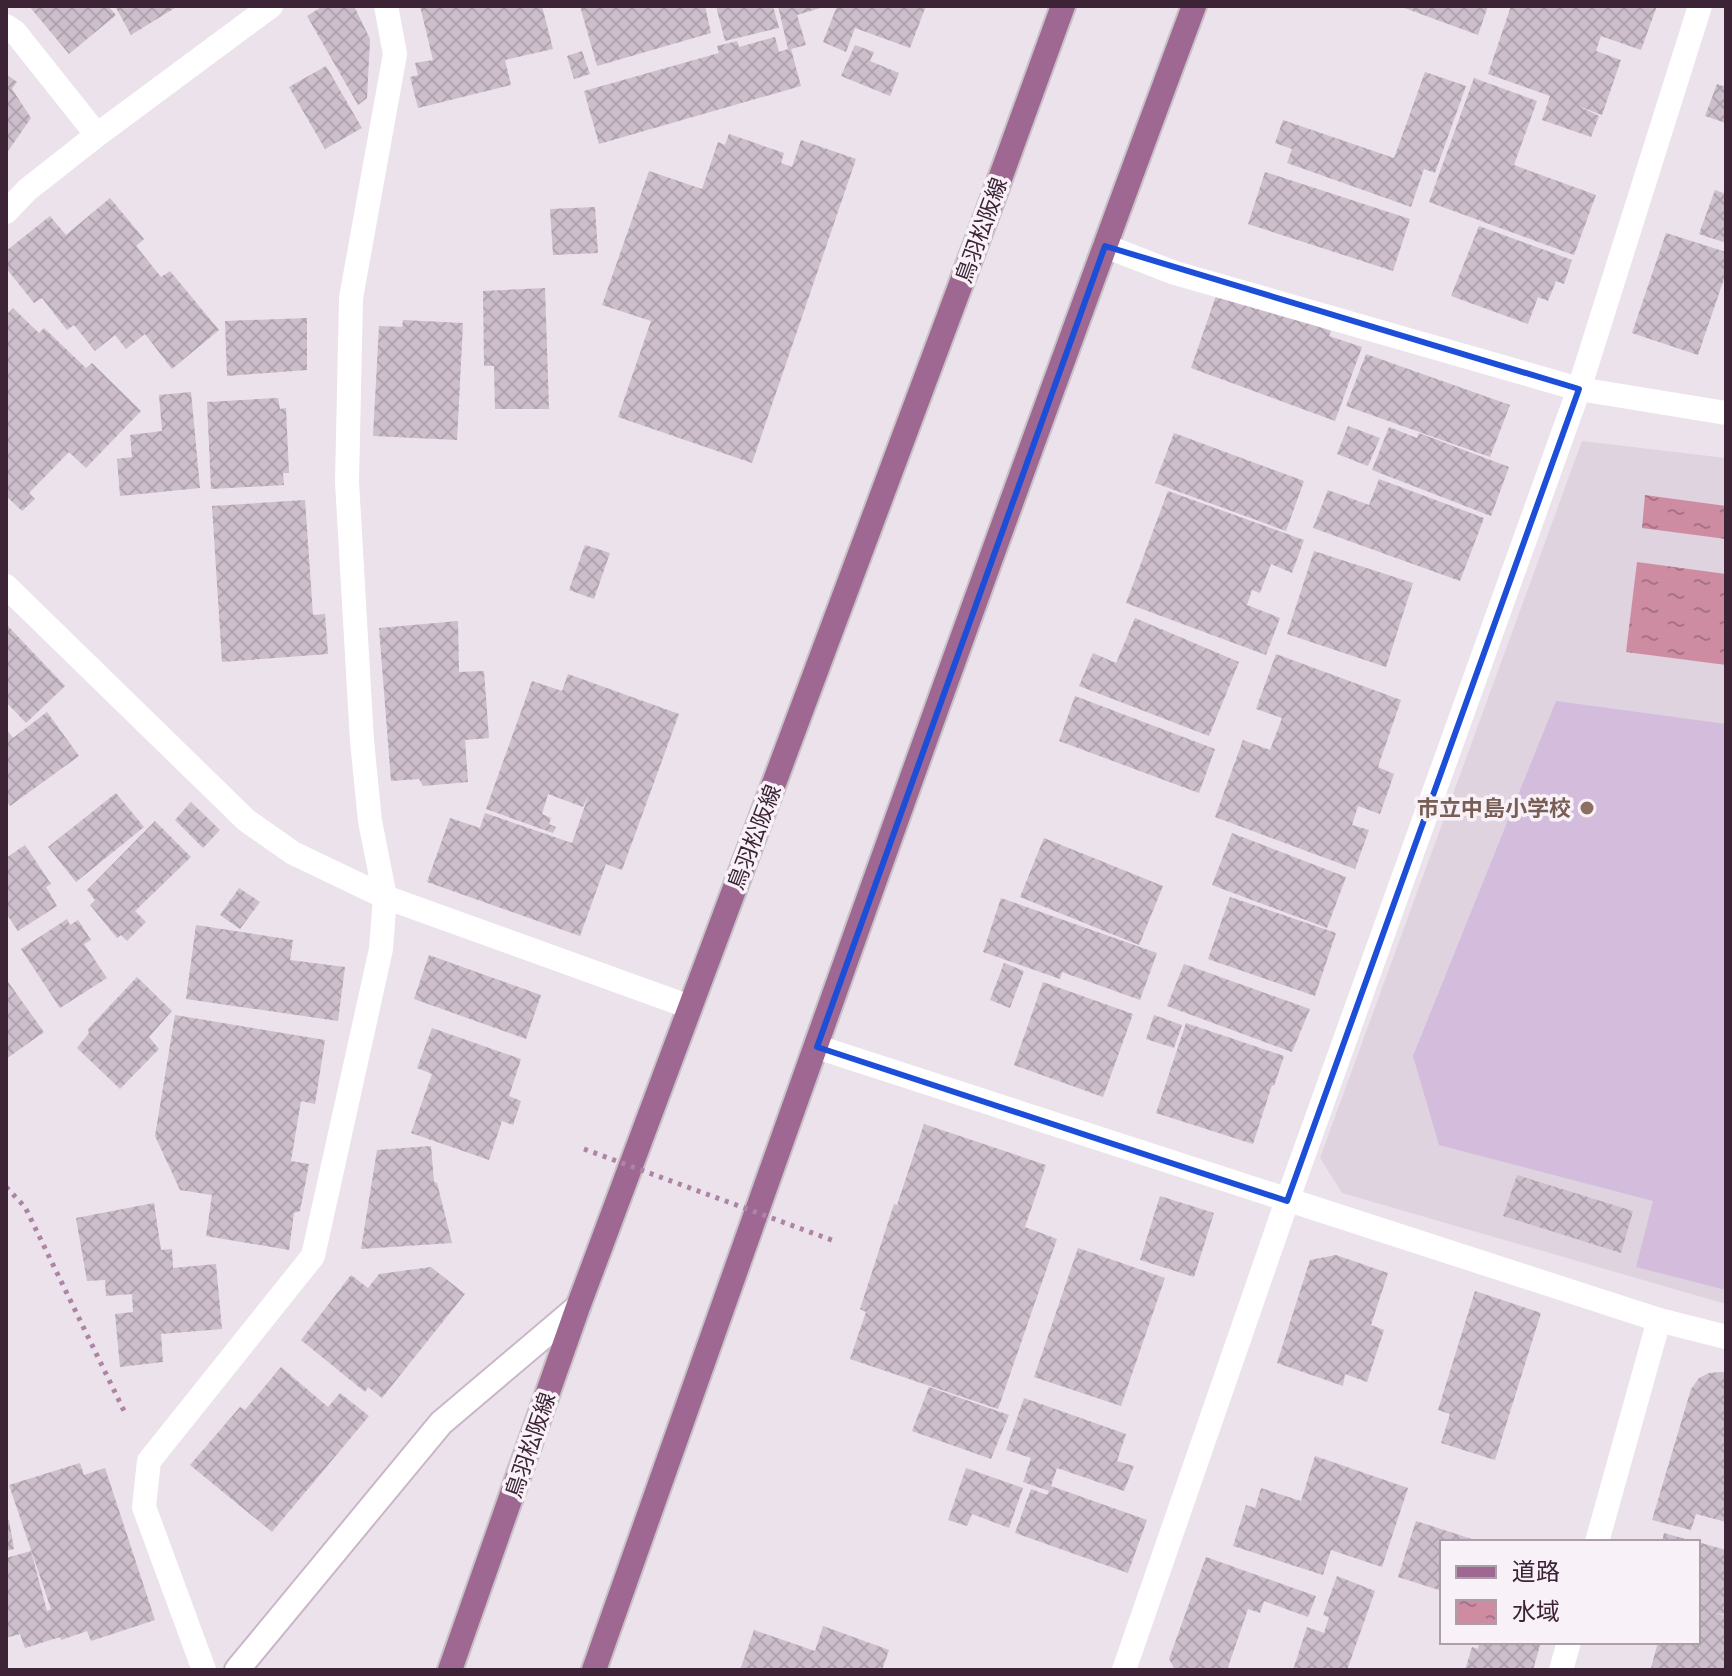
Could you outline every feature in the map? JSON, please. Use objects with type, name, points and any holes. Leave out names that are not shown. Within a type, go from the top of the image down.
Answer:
[{"type":"main road","name":"鳥羽松阪線","points":[[450,1670],[578,1307],[1063,6]]},
{"type":"main road","points":[[594,1670],[1194,6]]},
{"type":"street","points":[[6,212],[27,190],[97,135],[271,6]]},
{"type":"street","points":[[204,1670],[144,1507],[149,1461],[313,1256],[381,949],[385,897],[370,821],[365,768],[347,482],[351,298],[395,54],[386,6]]},
{"type":"street","points":[[1124,1670],[1287,1201],[1579,389],[1700,6]]},
{"type":"street","points":[[6,26],[15,32],[97,135]]},
{"type":"street","points":[[1105,246],[1175,273],[1579,389],[1726,413]]},
{"type":"street","points":[[6,586],[246,820],[293,853],[385,897],[690,1007]]},
{"type":"street","points":[[817,1047],[1659,1320],[1726,1337]]},
{"type":"street","points":[[237,1670],[441,1423],[578,1307]]},
{"type":"street","points":[[1598,1540],[1659,1320]]},
{"type":"street","points":[[1561,1670],[1568,1644]]},
{"type":"path","points":[[584,1149],[837,1242]]},
{"type":"path","points":[[6,1187],[25,1207],[149,1461]]},
{"type":"highlighted area","points":[[1105,246],[1579,389],[1287,1201],[817,1047]]},
{"type":"shaded area","name":"市立中島小学校","points":[[1582,441],[1726,458],[1726,1304],[1342,1193],[1320,1158]]},
{"type":"shaded area","points":[[1556,701],[1726,724],[1726,1290],[1636,1267],[1653,1201],[1439,1145],[1413,1056]]},
{"type":"water","points":[[1645,495],[1726,506],[1726,539],[1642,528]]},
{"type":"water","points":[[1637,562],[1726,574],[1726,665],[1626,652]]},
{"type":"building","points":[[29,6],[108,6],[116,15],[69,54]]},
{"type":"building","points":[[115,6],[178,6],[131,35]]},
{"type":"building","points":[[323,6],[354,6],[370,39],[367,98],[358,105],[307,16]]},
{"type":"building","points":[[420,6],[542,6],[553,49],[505,60],[511,85],[418,108],[410,77],[418,75],[415,63],[433,60]]},
{"type":"building","points":[[580,6],[705,6],[711,33],[597,66]]},
{"type":"building","points":[[716,6],[773,6],[779,28],[725,41]]},
{"type":"building","points":[[778,6],[827,6],[797,15],[806,45],[791,49],[801,86],[599,144],[584,91],[719,53],[717,46],[737,41],[739,47],[775,37],[779,52],[788,49]]},
{"type":"building","points":[[837,6],[926,6],[910,48],[855,28],[846,52],[823,42]]},
{"type":"building","points":[[1399,6],[1488,6],[1478,35]]},
{"type":"building","points":[[1511,6],[1657,6],[1641,50],[1601,36],[1596,51],[1621,60],[1602,115],[1578,106],[1599,116],[1591,137],[1542,120],[1550,96],[1488,74]]},
{"type":"building","points":[[855,45],[874,52],[870,61],[899,73],[890,96],[841,76]]},
{"type":"building","points":[[582,51],[590,74],[574,79],[567,56]]},
{"type":"building","points":[[326,66],[362,128],[325,149],[289,87]]},
{"type":"building","points":[[1425,72],[1466,86],[1435,173],[1424,169],[1411,207],[1287,163],[1292,149],[1275,143],[1283,120],[1394,158]]},
{"type":"building","points":[[6,74],[17,82],[12,89],[31,118],[6,154]]},
{"type":"building","points":[[1474,78],[1537,101],[1514,165],[1596,195],[1574,255],[1429,202]]},
{"type":"building","points":[[1717,84],[1726,87],[1726,123],[1705,116]]},
{"type":"building","points":[[729,134],[784,153],[781,163],[792,167],[801,140],[856,159],[752,463],[618,417],[651,321],[602,305],[649,171],[702,189],[718,142],[725,145]]},
{"type":"building","points":[[1265,172],[1410,219],[1393,271],[1248,224]]},
{"type":"building","points":[[1715,190],[1726,194],[1726,243],[1699,234]]},
{"type":"building","points":[[110,198],[144,239],[136,246],[161,277],[170,271],[219,330],[172,369],[145,334],[126,349],[115,335],[95,351],[74,325],[67,330],[42,298],[34,303],[6,268],[6,251],[50,216],[66,235]]},
{"type":"building","points":[[595,207],[598,253],[553,255],[550,209]]},
{"type":"building","points":[[1479,226],[1572,260],[1564,284],[1556,281],[1548,301],[1538,297],[1528,324],[1451,296]]},
{"type":"building","points":[[1666,233],[1726,252],[1726,273],[1698,355],[1632,333]]},
{"type":"building","points":[[545,288],[549,409],[495,409],[494,366],[484,366],[483,291]]},
{"type":"building","points":[[1218,290],[1331,331],[1329,336],[1362,347],[1335,421],[1191,368]]},
{"type":"building","points":[[13,308],[39,333],[44,328],[86,368],[92,363],[141,411],[86,468],[69,452],[29,493],[35,499],[22,511],[6,496],[6,315]]},
{"type":"building","points":[[307,318],[307,370],[227,376],[225,321]]},
{"type":"building","points":[[403,320],[463,323],[457,440],[373,436],[379,326],[402,327]]},
{"type":"building","points":[[1366,354],[1510,405],[1490,457],[1346,406]]},
{"type":"building","points":[[191,392],[200,488],[120,496],[117,459],[132,457],[130,435],[162,431],[159,395]]},
{"type":"building","points":[[278,398],[280,409],[286,408],[289,473],[283,473],[284,485],[211,489],[207,402]]},
{"type":"building","points":[[1348,426],[1380,438],[1368,466],[1337,454]]},
{"type":"building","points":[[1389,427],[1417,438],[1419,433],[1509,467],[1491,516],[1372,470]]},
{"type":"building","points":[[1174,433],[1304,481],[1286,531],[1155,483]]},
{"type":"building","points":[[1379,479],[1484,518],[1460,581],[1313,528],[1328,490],[1369,505]]},
{"type":"building","points":[[1168,491],[1304,540],[1292,573],[1271,564],[1260,593],[1252,590],[1247,605],[1280,618],[1266,655],[1126,603]]},
{"type":"building","points":[[305,500],[313,615],[325,614],[328,654],[222,662],[212,506]]},
{"type":"building","points":[[585,545],[610,553],[594,599],[569,590]]},
{"type":"building","points":[[1314,551],[1413,583],[1386,667],[1287,634]]},
{"type":"building","points":[[1135,618],[1239,662],[1209,736],[1079,686],[1093,653],[1116,663]]},
{"type":"building","points":[[458,621],[459,672],[484,671],[489,738],[465,740],[468,782],[423,786],[419,779],[391,781],[379,628]]},
{"type":"building","points":[[6,624],[65,686],[26,723],[6,702]]},
{"type":"building","points":[[1276,654],[1401,700],[1378,767],[1394,774],[1380,814],[1358,806],[1352,825],[1369,830],[1355,869],[1215,817],[1243,740],[1270,750],[1282,718],[1256,709]]},
{"type":"building","points":[[568,674],[679,714],[622,870],[606,864],[580,936],[427,882],[450,818],[480,828],[485,813],[572,843],[589,794],[583,807],[548,794],[542,814],[551,818],[549,824],[556,827],[553,833],[486,809],[532,681],[562,691]]},
{"type":"building","points":[[1075,696],[1215,749],[1199,793],[1059,741]]},
{"type":"building","points":[[47,712],[79,756],[10,806],[6,800],[6,729],[13,738]]},
{"type":"building","points":[[116,793],[144,827],[76,882],[48,847]]},
{"type":"building","points":[[191,802],[220,830],[203,848],[175,820]]},
{"type":"building","points":[[155,821],[191,857],[135,911],[146,922],[127,941],[121,935],[117,938],[90,905],[95,900],[87,890]]},
{"type":"building","points":[[1232,833],[1346,877],[1327,928],[1212,885]]},
{"type":"building","points":[[1044,838],[1163,886],[1139,945],[1020,897]]},
{"type":"building","points":[[25,845],[51,884],[46,887],[57,906],[18,931],[6,913],[6,858]]},
{"type":"building","points":[[239,888],[260,902],[240,929],[220,915]]},
{"type":"building","points":[[1230,897],[1336,933],[1315,996],[1208,959]]},
{"type":"building","points":[[1001,898],[1157,953],[1140,1000],[1062,972],[1060,979],[983,952]]},
{"type":"building","points":[[67,919],[70,925],[78,920],[91,940],[84,944],[107,978],[60,1008],[21,949]]},
{"type":"building","points":[[196,925],[293,940],[290,960],[345,967],[338,1021],[186,999]]},
{"type":"building","points":[[429,955],[541,995],[526,1039],[414,999]]},
{"type":"building","points":[[1004,963],[1024,971],[1010,1008],[990,1000]]},
{"type":"building","points":[[1184,964],[1310,1009],[1292,1052],[1167,1006]]},
{"type":"building","points":[[137,977],[172,1011],[149,1037],[159,1049],[120,1089],[77,1048],[89,1033],[88,1029]]},
{"type":"building","points":[[6,979],[44,1032],[6,1059]]},
{"type":"building","points":[[1043,982],[1133,1014],[1103,1097],[1014,1065]]},
{"type":"building","points":[[175,1015],[325,1040],[315,1104],[301,1101],[291,1161],[309,1164],[300,1211],[294,1213],[289,1250],[206,1236],[212,1195],[180,1190],[155,1136]]},
{"type":"building","points":[[1154,1015],[1182,1025],[1174,1048],[1146,1039]]},
{"type":"building","points":[[1186,1023],[1284,1056],[1253,1144],[1156,1113]]},
{"type":"building","points":[[432,1028],[521,1059],[509,1096],[521,1101],[513,1125],[502,1121],[489,1160],[411,1133],[432,1074],[417,1068]]},
{"type":"building","points":[[924,1124],[1046,1165],[1025,1227],[1057,1239],[998,1409],[850,1359],[866,1312],[860,1309]]},
{"type":"building","points":[[431,1146],[434,1182],[437,1183],[452,1243],[361,1249],[377,1150]]},
{"type":"building","points":[[1517,1175],[1633,1211],[1621,1253],[1503,1216]]},
{"type":"building","points":[[1160,1196],[1214,1213],[1194,1277],[1140,1260]]},
{"type":"building","points":[[154,1203],[161,1250],[172,1249],[173,1268],[216,1264],[222,1329],[161,1334],[163,1362],[120,1367],[115,1314],[133,1312],[132,1294],[106,1296],[105,1280],[87,1281],[76,1218]]},
{"type":"building","points":[[1078,1248],[1165,1278],[1121,1406],[1034,1377]]},
{"type":"building","points":[[1336,1255],[1388,1273],[1371,1325],[1384,1330],[1367,1382],[1345,1374],[1343,1386],[1277,1363],[1310,1260]]},
{"type":"building","points":[[431,1267],[465,1294],[382,1398],[368,1387],[365,1392],[301,1340],[351,1275],[368,1288],[379,1274]]},
{"type":"building","points":[[1475,1291],[1541,1313],[1495,1460],[1441,1443],[1450,1414],[1438,1410]]},
{"type":"building","points":[[281,1367],[328,1407],[340,1393],[369,1416],[272,1532],[190,1465],[240,1407],[245,1410]]},
{"type":"building","points":[[1726,1373],[1726,1522],[1696,1514],[1691,1530],[1652,1520],[1691,1389],[1699,1378]]},
{"type":"building","points":[[929,1387],[1009,1415],[991,1459],[912,1431]]},
{"type":"building","points":[[1024,1398],[1126,1434],[1117,1461],[1134,1466],[1124,1491],[1057,1468],[1051,1486],[1147,1520],[1128,1573],[1015,1533],[1031,1489],[1047,1495],[1049,1491],[1023,1482],[1031,1458],[1006,1450]]},
{"type":"building","points":[[1315,1456],[1408,1488],[1382,1567],[1331,1550],[1323,1575],[1233,1546],[1246,1505],[1255,1508],[1261,1488],[1301,1501]]},
{"type":"building","points":[[80,1463],[84,1475],[105,1468],[155,1620],[91,1641],[87,1631],[25,1648],[20,1634],[6,1638],[6,1558],[31,1551],[47,1611],[51,1609],[9,1485]]},
{"type":"building","points":[[966,1468],[1023,1488],[1009,1528],[972,1514],[967,1526],[948,1520]]},
{"type":"building","points":[[6,1520],[9,1520],[14,1549],[6,1551]]},
{"type":"building","points":[[1416,1521],[1475,1540],[1440,1540],[1440,1590],[1398,1577]]},
{"type":"building","points":[[1664,1533],[1689,1540],[1662,1540]]},
{"type":"building","points":[[1700,1543],[1726,1550],[1726,1615],[1711,1612],[1726,1616],[1726,1670],[1651,1668],[1657,1644],[1700,1644]]},
{"type":"building","points":[[1206,1557],[1316,1596],[1308,1617],[1264,1601],[1260,1613],[1248,1609],[1227,1670],[1175,1670],[1169,1659]]},
{"type":"building","points":[[1337,1576],[1375,1591],[1347,1670],[1293,1670],[1307,1627],[1324,1633],[1329,1617],[1323,1615]]},
{"type":"building","points":[[823,1626],[889,1650],[882,1670],[740,1670],[754,1630],[815,1651]]},
{"type":"building","points":[[1479,1644],[1540,1644],[1533,1670],[1465,1670],[1472,1647],[1478,1649]]},
{"type":"place","name":"市立中島小学校","points":[[1587,808]]}]
